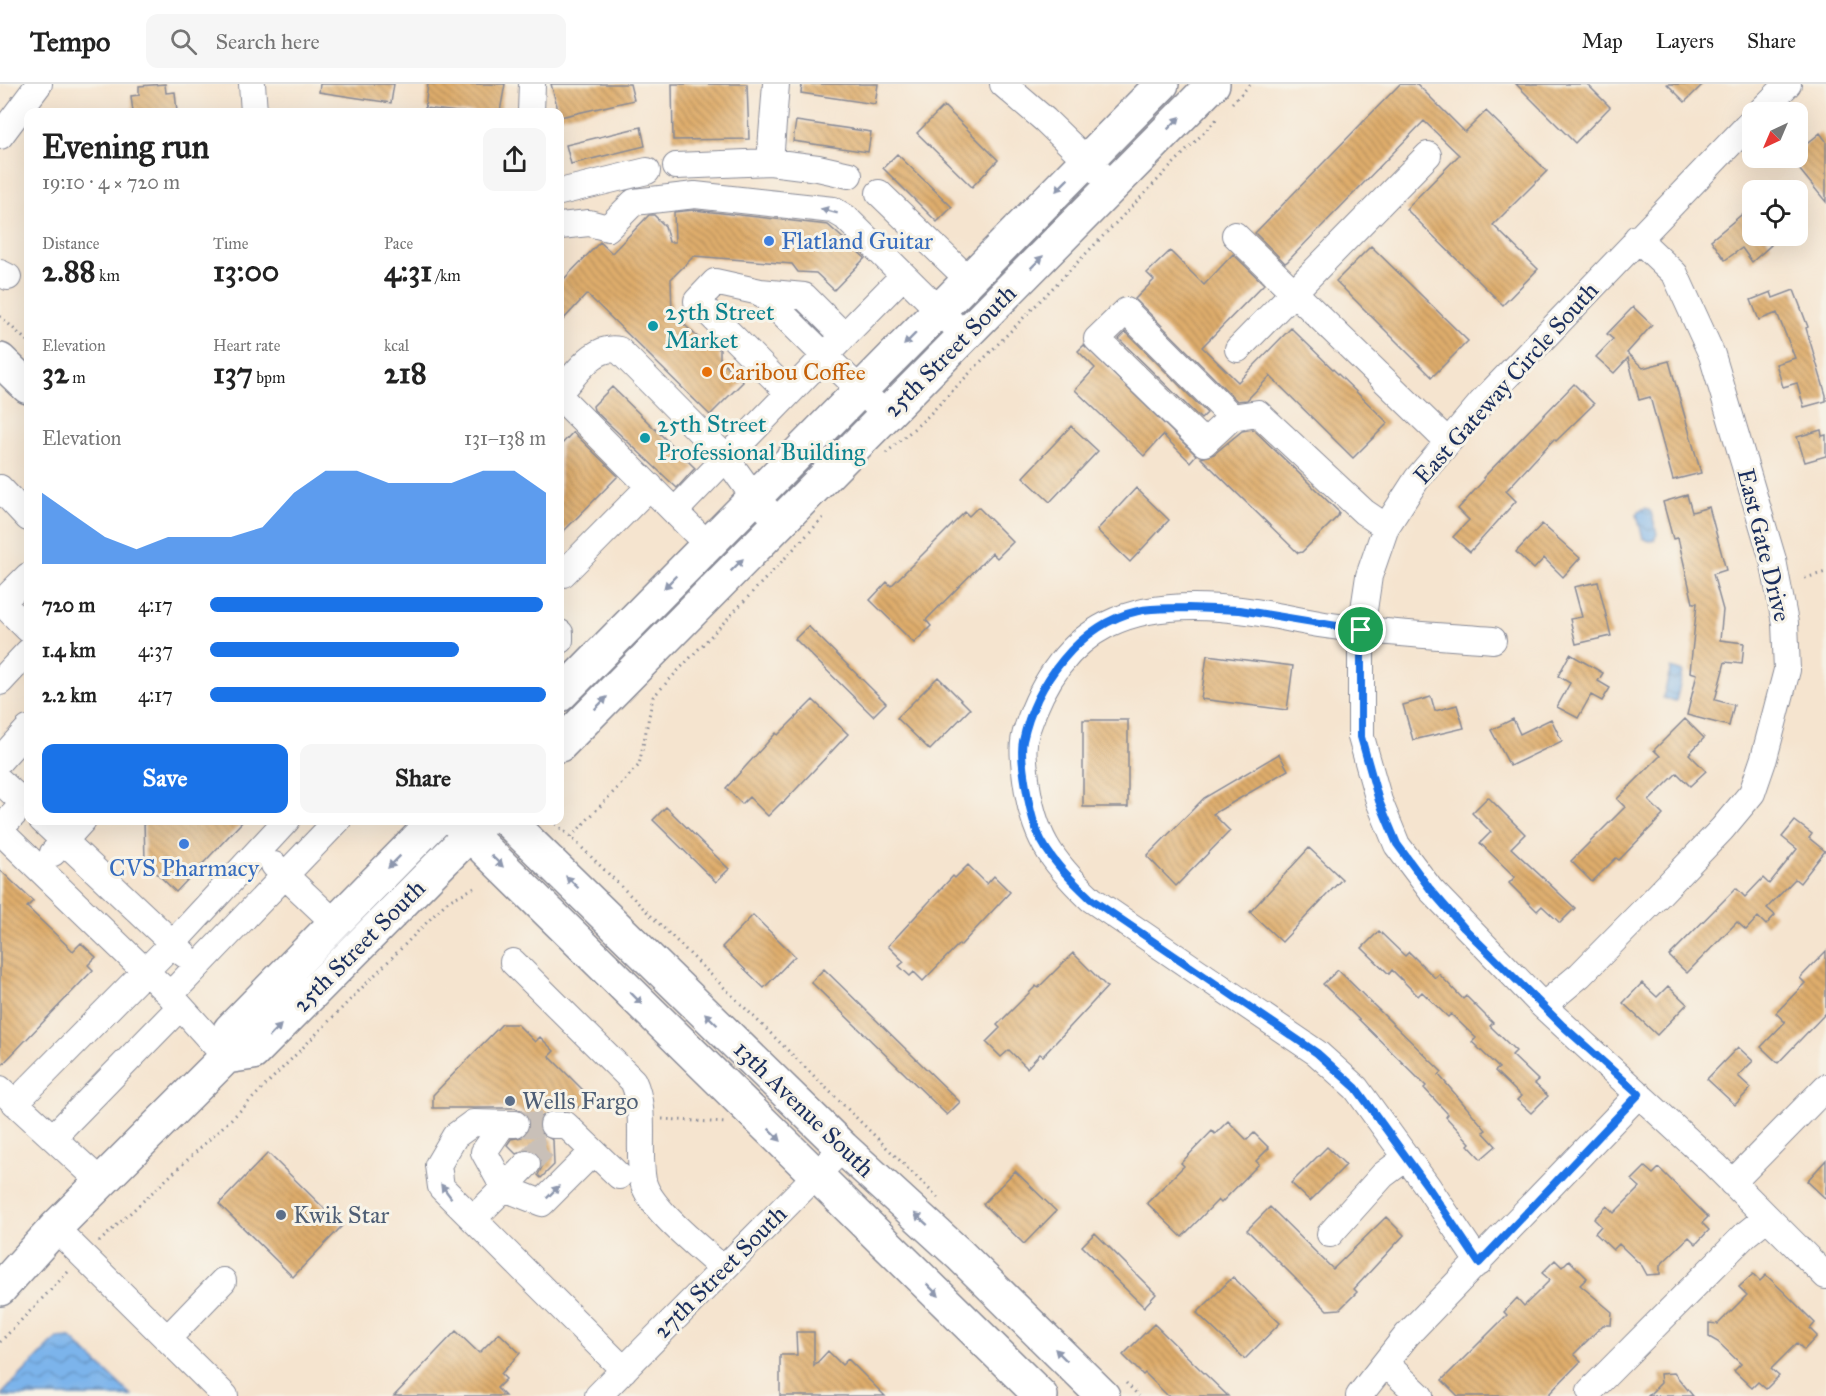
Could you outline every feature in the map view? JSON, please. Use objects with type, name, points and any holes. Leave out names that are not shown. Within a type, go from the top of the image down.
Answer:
[{"type":"main road","name":"25th Street South","points":[[564,691],[1162,84]]},
{"type":"main road","name":"25th Street South","points":[[564,741],[1113,186],[1220,97]]},
{"type":"main road","points":[[0,360],[24,383]]},
{"type":"main road","name":"25th Street South","points":[[431,825],[230,1030],[226,1057],[253,1053],[470,825]]},
{"type":"main road","name":"13th Avenue South","points":[[470,825],[816,1175],[1041,1396]]},
{"type":"main road","name":"13th Avenue South","points":[[512,825],[843,1148],[960,1255],[1112,1388]]},
{"type":"main road","points":[[0,1289],[55,1228],[226,1057]]},
{"type":"street","points":[[252,84],[254,108]]},
{"type":"street","points":[[531,108],[532,84]]},
{"type":"street","points":[[770,162],[776,84]]},
{"type":"street","points":[[1003,84],[1113,186]]},
{"type":"street","points":[[1770,102],[1788,84]]},
{"type":"street","points":[[0,136],[33,90]]},
{"type":"street","name":"East Gateway Circle South","points":[[1742,131],[1482,402],[1416,479],[1386,527],[1369,576],[1361,630],[1361,737],[1379,801],[1397,844],[1430,889],[1464,928],[1543,1006],[1639,1094],[1826,1276]]},
{"type":"street","points":[[1238,349],[1428,155]]},
{"type":"street","points":[[676,166],[770,162],[818,168],[849,175]]},
{"type":"street","points":[[564,191],[648,171]]},
{"type":"street","points":[[879,193],[969,280]]},
{"type":"street","points":[[564,226],[589,223],[608,228],[634,202],[695,195],[833,210],[845,217],[965,336]]},
{"type":"street","points":[[1235,234],[1448,442]]},
{"type":"street","name":"East Gate Drive","points":[[1543,1006],[1580,975],[1641,914],[1752,793],[1764,759],[1787,670],[1785,623],[1773,560],[1712,355],[1675,274],[1637,238]]},
{"type":"street","points":[[675,511],[903,276]]},
{"type":"street","points":[[789,393],[697,301],[716,282],[760,292],[804,296],[844,336]]},
{"type":"street","points":[[760,292],[886,415]]},
{"type":"street","points":[[1232,417],[1126,311],[1097,339],[1204,443],[1232,417],[1258,413],[1364,512],[1386,527]]},
{"type":"street","points":[[564,387],[598,351],[607,347],[619,350],[726,458],[754,496],[779,522]]},
{"type":"street","points":[[564,401],[707,544]]},
{"type":"street","points":[[564,572],[650,486]]},
{"type":"street","points":[[0,488],[24,514]]},
{"type":"street","points":[[24,580],[1,603],[24,624]]},
{"type":"street","points":[[1479,1263],[1407,1157],[1356,1088],[1317,1053],[1091,899],[1065,874],[1037,832],[1028,795],[1022,743],[1031,715],[1049,677],[1075,647],[1106,624],[1138,611],[1240,610],[1361,630],[1492,640]]},
{"type":"street","points":[[0,682],[24,656]]},
{"type":"street","points":[[0,760],[24,733]]},
{"type":"street","points":[[0,781],[24,802]]},
{"type":"street","points":[[24,813],[0,830],[175,1001],[226,1057]]},
{"type":"street","points":[[48,825],[198,967]]},
{"type":"street","points":[[39,868],[78,825]]},
{"type":"street","points":[[101,1182],[8,1096],[145,971],[282,825]]},
{"type":"street","points":[[52,1137],[175,1001],[198,967],[333,825]]},
{"type":"street","points":[[260,850],[335,923]]},
{"type":"street","points":[[513,962],[633,1081],[640,1096],[644,1184],[657,1206],[723,1269]]},
{"type":"street","points":[[1732,1183],[1826,1087]]},
{"type":"street","points":[[1359,1396],[1407,1335],[1479,1263],[1639,1094]]},
{"type":"street","points":[[586,1145],[542,1203],[504,1188],[484,1152],[509,1124],[473,1123],[454,1136],[438,1165],[441,1187],[624,1370]]},
{"type":"street","points":[[553,1135],[586,1145],[618,1176]]},
{"type":"street","name":"27th Street South","points":[[598,1396],[843,1148]]},
{"type":"street","points":[[1330,1234],[1383,1175],[1407,1157]]},
{"type":"street","points":[[473,1220],[527,1164]]},
{"type":"street","points":[[1590,1391],[1746,1234],[1766,1218]]},
{"type":"street","points":[[55,1228],[225,1396]]},
{"type":"street","points":[[168,1338],[223,1281]]},
{"type":"street","points":[[1385,1363],[1420,1396]]},
{"type":"path","points":[[1220,97],[1251,84]]},
{"type":"path","points":[[878,460],[925,419],[1217,118]]},
{"type":"path","points":[[0,315],[24,338]]},
{"type":"path","points":[[571,837],[639,765],[653,697],[830,510]]},
{"type":"path","points":[[1805,578],[1826,572]]},
{"type":"path","points":[[556,825],[944,1204]]},
{"type":"path","points":[[0,1342],[84,1256],[242,1109],[448,901],[474,888]]},
{"type":"path","points":[[640,1118],[726,1123]]},
{"type":"path","points":[[1112,1388],[1139,1396]]},
{"type":"water","points":[[1646,508],[1651,512],[1657,534],[1654,540],[1649,541],[1643,538],[1637,515],[1640,510]]},
{"type":"water","points":[[1671,668],[1683,672],[1676,701],[1663,698]]},
{"type":"water","points":[[70,1337],[132,1396],[0,1396],[57,1338]]},
{"type":"building","points":[[165,84],[166,93],[175,92],[177,108],[132,108],[131,96],[139,95],[139,86]]},
{"type":"building","points":[[320,84],[394,84],[391,103],[319,92]]},
{"type":"building","points":[[428,84],[505,84],[501,108],[425,108]]},
{"type":"building","points":[[551,84],[630,84],[634,100],[564,116],[564,108],[558,108]]},
{"type":"building","points":[[672,84],[747,84],[749,139],[673,140]]},
{"type":"building","points":[[802,84],[878,84],[875,104],[801,93]]},
{"type":"building","points":[[1400,84],[1417,84],[1465,132],[1486,111],[1547,171],[1493,225],[1538,269],[1503,305],[1406,209],[1459,155],[1424,121],[1287,262],[1285,263],[1255,233]]},
{"type":"building","points":[[1516,84],[1587,84],[1610,107],[1575,143]]},
{"type":"building","points":[[1667,84],[1703,84],[1685,102]]},
{"type":"building","points":[[944,106],[998,160],[972,187],[917,133]]},
{"type":"building","points":[[796,121],[871,132],[868,152],[793,141]]},
{"type":"building","points":[[641,127],[645,146],[571,164],[566,145]]},
{"type":"building","points":[[1820,133],[1826,141],[1826,202],[1798,168],[1808,168],[1808,143]]},
{"type":"building","points":[[897,154],[952,207],[937,222],[883,168]]},
{"type":"building","name":"25th Street Market","points":[[694,210],[828,225],[865,258],[834,290],[816,273],[798,272],[792,264],[694,256],[671,279],[672,313],[706,345],[715,345],[720,350],[720,359],[743,382],[710,415],[587,294],[564,319],[564,279],[600,242],[612,253],[649,215],[654,215],[665,226],[669,242],[675,242],[674,212]]},
{"type":"building","points":[[1742,214],[1742,246],[1770,246],[1752,262],[1742,248],[1725,260],[1711,240]]},
{"type":"building","points":[[1371,246],[1468,341],[1432,377],[1336,281]]},
{"type":"building","points":[[1170,251],[1204,285],[1233,254],[1264,284],[1202,347],[1238,382],[1291,328],[1388,423],[1353,458],[1270,376],[1247,400],[1237,401],[1135,299],[1154,280],[1147,273]]},
{"type":"building","points":[[1794,290],[1808,327],[1806,328],[1826,395],[1826,401],[1804,407],[1797,383],[1783,387],[1776,364],[1795,358],[1777,313],[1759,320],[1751,300],[1771,292],[1773,298]]},
{"type":"building","points":[[1633,307],[1652,325],[1627,353],[1643,368],[1669,361],[1701,473],[1673,480],[1650,397],[1639,400],[1628,358],[1614,373],[1596,357],[1613,339],[1607,334]]},
{"type":"building","points":[[1126,332],[1207,413],[1201,419],[1119,339]]},
{"type":"building","points":[[1084,345],[1196,455],[1190,462],[1163,435],[1144,456],[1075,390],[1095,368],[1078,351]]},
{"type":"building","points":[[1574,384],[1594,404],[1556,441],[1554,439],[1506,491],[1516,501],[1470,552],[1453,537],[1469,520],[1458,509],[1484,480],[1483,478]]},
{"type":"building","name":"25th Street Professional Building","points":[[612,387],[695,468],[677,488],[594,410],[593,406]]},
{"type":"building","points":[[1071,426],[1098,451],[1050,502],[1023,477]]},
{"type":"building","points":[[1253,429],[1339,512],[1338,516],[1302,552],[1298,553],[1201,458],[1214,454],[1242,431]]},
{"type":"building","points":[[1821,430],[1822,436],[1826,435],[1826,456],[1805,462],[1797,437]]},
{"type":"building","points":[[573,432],[618,476],[564,531],[564,442]]},
{"type":"building","points":[[1136,488],[1169,520],[1130,562],[1097,530]]},
{"type":"building","points":[[1687,495],[1692,512],[1709,507],[1726,570],[1713,574],[1723,610],[1720,640],[1744,643],[1742,664],[1725,662],[1715,700],[1734,705],[1729,726],[1687,715],[1697,674],[1690,672],[1697,603],[1693,603],[1678,538],[1673,539],[1663,502]]},
{"type":"building","points":[[978,507],[1013,542],[997,558],[992,553],[926,620],[931,626],[914,643],[870,600],[887,582],[891,586],[965,512],[969,516]]},
{"type":"building","points":[[1542,524],[1580,558],[1563,577],[1544,558],[1534,569],[1516,552]]},
{"type":"building","points":[[1598,582],[1611,636],[1576,644],[1570,619],[1582,617],[1574,587]]},
{"type":"building","points":[[808,626],[886,703],[873,716],[795,639]]},
{"type":"building","points":[[1570,654],[1603,673],[1598,681],[1610,688],[1602,701],[1591,695],[1578,718],[1557,707],[1570,683],[1558,676]]},
{"type":"building","points":[[1207,655],[1293,666],[1287,710],[1201,699]]},
{"type":"building","points":[[938,677],[970,709],[930,750],[897,718]]},
{"type":"building","points":[[1431,697],[1435,711],[1457,705],[1464,728],[1413,740],[1403,705]]},
{"type":"building","points":[[813,700],[848,734],[768,816],[749,797],[742,804],[726,788],[776,733],[778,735]]},
{"type":"building","points":[[1513,719],[1520,734],[1551,719],[1562,741],[1510,766],[1491,730]]},
{"type":"building","points":[[1685,719],[1704,738],[1689,754],[1706,771],[1690,786],[1677,773],[1649,801],[1663,815],[1619,860],[1616,858],[1592,882],[1571,861],[1625,807],[1617,799],[1660,756],[1654,750]]},
{"type":"building","points":[[1083,720],[1128,720],[1128,807],[1083,807]]},
{"type":"building","points":[[1279,754],[1288,770],[1213,814],[1230,831],[1176,886],[1147,856],[1204,798]]},
{"type":"building","points":[[1488,797],[1525,834],[1511,848],[1575,908],[1560,923],[1542,906],[1537,911],[1509,883],[1515,877],[1480,843],[1491,832],[1472,813]]},
{"type":"building","points":[[666,807],[729,869],[716,882],[653,820]]},
{"type":"building","points":[[1795,821],[1812,834],[1809,838],[1825,851],[1800,883],[1795,879],[1767,908],[1775,915],[1766,925],[1758,917],[1746,930],[1737,922],[1687,973],[1669,956],[1736,888],[1745,897],[1763,878],[1769,884],[1797,849],[1782,837]]},
{"type":"building","name":"CVS Pharmacy","points":[[144,825],[239,825],[176,892],[145,862]]},
{"type":"building","points":[[1309,848],[1342,879],[1282,942],[1250,912]]},
{"type":"building","points":[[968,865],[987,884],[994,876],[1010,892],[960,946],[959,944],[923,981],[914,972],[910,976],[899,966],[904,962],[888,946],[953,876],[955,878]]},
{"type":"building","points":[[0,870],[33,901],[27,907],[73,951],[81,943],[96,957],[88,965],[93,970],[0,1067]]},
{"type":"building","points":[[753,915],[795,956],[764,988],[722,947]]},
{"type":"building","points":[[1379,931],[1405,956],[1409,952],[1435,978],[1439,974],[1463,999],[1466,996],[1493,1023],[1490,1026],[1516,1051],[1512,1055],[1538,1080],[1534,1083],[1548,1096],[1531,1113],[1517,1100],[1521,1096],[1495,1071],[1499,1068],[1472,1042],[1476,1038],[1451,1014],[1448,1017],[1422,992],[1418,996],[1392,970],[1389,974],[1362,948]]},
{"type":"building","points":[[1826,951],[1826,1013],[1778,1063],[1761,1047],[1785,1022],[1776,1013],[1805,983],[1800,978]]},
{"type":"building","points":[[1073,953],[1107,987],[1043,1056],[1040,1054],[1027,1068],[1009,1050],[1001,1057],[986,1042],[1000,1028],[997,1025]]},
{"type":"building","points":[[824,969],[960,1102],[947,1115],[811,982]]},
{"type":"building","points":[[1338,970],[1442,1072],[1439,1075],[1486,1130],[1483,1132],[1496,1146],[1481,1159],[1446,1117],[1448,1114],[1424,1088],[1426,1086],[1323,984]]},
{"type":"building","points":[[1642,983],[1657,997],[1668,986],[1687,1004],[1657,1035],[1623,1003]]},
{"type":"building","name":"Wells Fargo","points":[[502,1024],[517,1024],[535,1042],[540,1037],[554,1051],[549,1056],[587,1094],[588,1107],[553,1107],[553,1110],[540,1118],[540,1133],[553,1140],[554,1165],[541,1178],[538,1175],[542,1167],[538,1154],[530,1149],[516,1154],[507,1145],[511,1139],[522,1137],[528,1131],[530,1124],[523,1112],[515,1108],[433,1108],[433,1095]]},
{"type":"building","points":[[1738,1047],[1753,1061],[1738,1076],[1751,1088],[1735,1105],[1707,1079]]},
{"type":"building","points":[[1228,1121],[1247,1140],[1254,1133],[1269,1148],[1256,1161],[1259,1164],[1221,1203],[1218,1200],[1182,1237],[1147,1203],[1184,1166],[1181,1163],[1212,1131],[1215,1134]]},
{"type":"building","points":[[1327,1147],[1346,1165],[1310,1201],[1291,1183]]},
{"type":"building","name":"Kwik Star","points":[[268,1153],[342,1226],[293,1277],[219,1204]]},
{"type":"building","points":[[1826,1160],[1826,1199],[1807,1181]]},
{"type":"building","points":[[1645,1167],[1653,1174],[1659,1168],[1708,1217],[1702,1223],[1709,1230],[1696,1244],[1689,1237],[1660,1265],[1660,1274],[1647,1275],[1642,1266],[1619,1244],[1613,1250],[1595,1233],[1601,1226],[1594,1219],[1607,1206],[1614,1213],[1640,1187],[1632,1180]]},
{"type":"building","points":[[1015,1171],[1056,1211],[1024,1244],[983,1204]]},
{"type":"building","points":[[1270,1207],[1333,1269],[1386,1217],[1404,1235],[1354,1289],[1357,1292],[1340,1309],[1327,1310],[1247,1230]]},
{"type":"building","points":[[1095,1233],[1156,1294],[1144,1307],[1082,1246]]},
{"type":"building","points":[[1555,1260],[1562,1267],[1569,1260],[1587,1278],[1580,1285],[1612,1312],[1611,1325],[1603,1325],[1574,1354],[1581,1361],[1547,1396],[1458,1396],[1442,1380],[1507,1315],[1504,1312],[1517,1298],[1524,1306],[1550,1280],[1542,1273]]},
{"type":"building","points":[[1753,1274],[1760,1281],[1766,1275],[1784,1292],[1815,1323],[1810,1329],[1817,1336],[1804,1350],[1797,1343],[1771,1369],[1779,1376],[1766,1389],[1758,1382],[1752,1388],[1734,1371],[1741,1364],[1718,1342],[1709,1337],[1709,1323],[1718,1324],[1747,1295],[1739,1287]]},
{"type":"building","points":[[1233,1277],[1280,1323],[1245,1359],[1197,1313]]},
{"type":"building","points":[[1154,1324],[1228,1396],[1168,1396],[1145,1373],[1143,1375],[1123,1355]]},
{"type":"building","points":[[456,1331],[479,1353],[499,1333],[520,1353],[501,1374],[506,1379],[497,1388],[505,1396],[394,1396]]},
{"type":"building","points":[[796,1332],[814,1332],[814,1366],[828,1351],[842,1365],[848,1359],[885,1396],[780,1396],[780,1355],[797,1355]]},
{"type":"building","points":[[1674,1373],[1693,1396],[1648,1396],[1661,1383],[1660,1374]]},
{"type":"tunnel","points":[[515,1124],[553,1125]]},
{"type":"tunnel","points":[[527,1164],[543,1147],[553,1145]]},
{"type":"place","name":"Flatland Guitar","points":[[769,241]]},
{"type":"place","name":"25th Street Market","points":[[653,326]]},
{"type":"place","name":"Caribou Coffee","points":[[707,372]]},
{"type":"place","name":"25th Street Professional Building","points":[[645,438]]},
{"type":"place","name":"CVS Pharmacy","points":[[184,844]]},
{"type":"place","name":"Wells Fargo","points":[[510,1101]]},
{"type":"place","name":"Kwik Star","points":[[281,1215]]},
{"type":"route","points":[[1188,608],[1240,610],[1361,630],[1361,737],[1379,801],[1397,844],[1430,889],[1464,928],[1563,1026],[1639,1094],[1479,1263],[1428,1187],[1356,1088],[1317,1053],[1209,977],[1091,899],[1065,874],[1037,832],[1028,795],[1022,743],[1031,715],[1049,677],[1075,647],[1106,624],[1138,611],[1188,608]]}]
